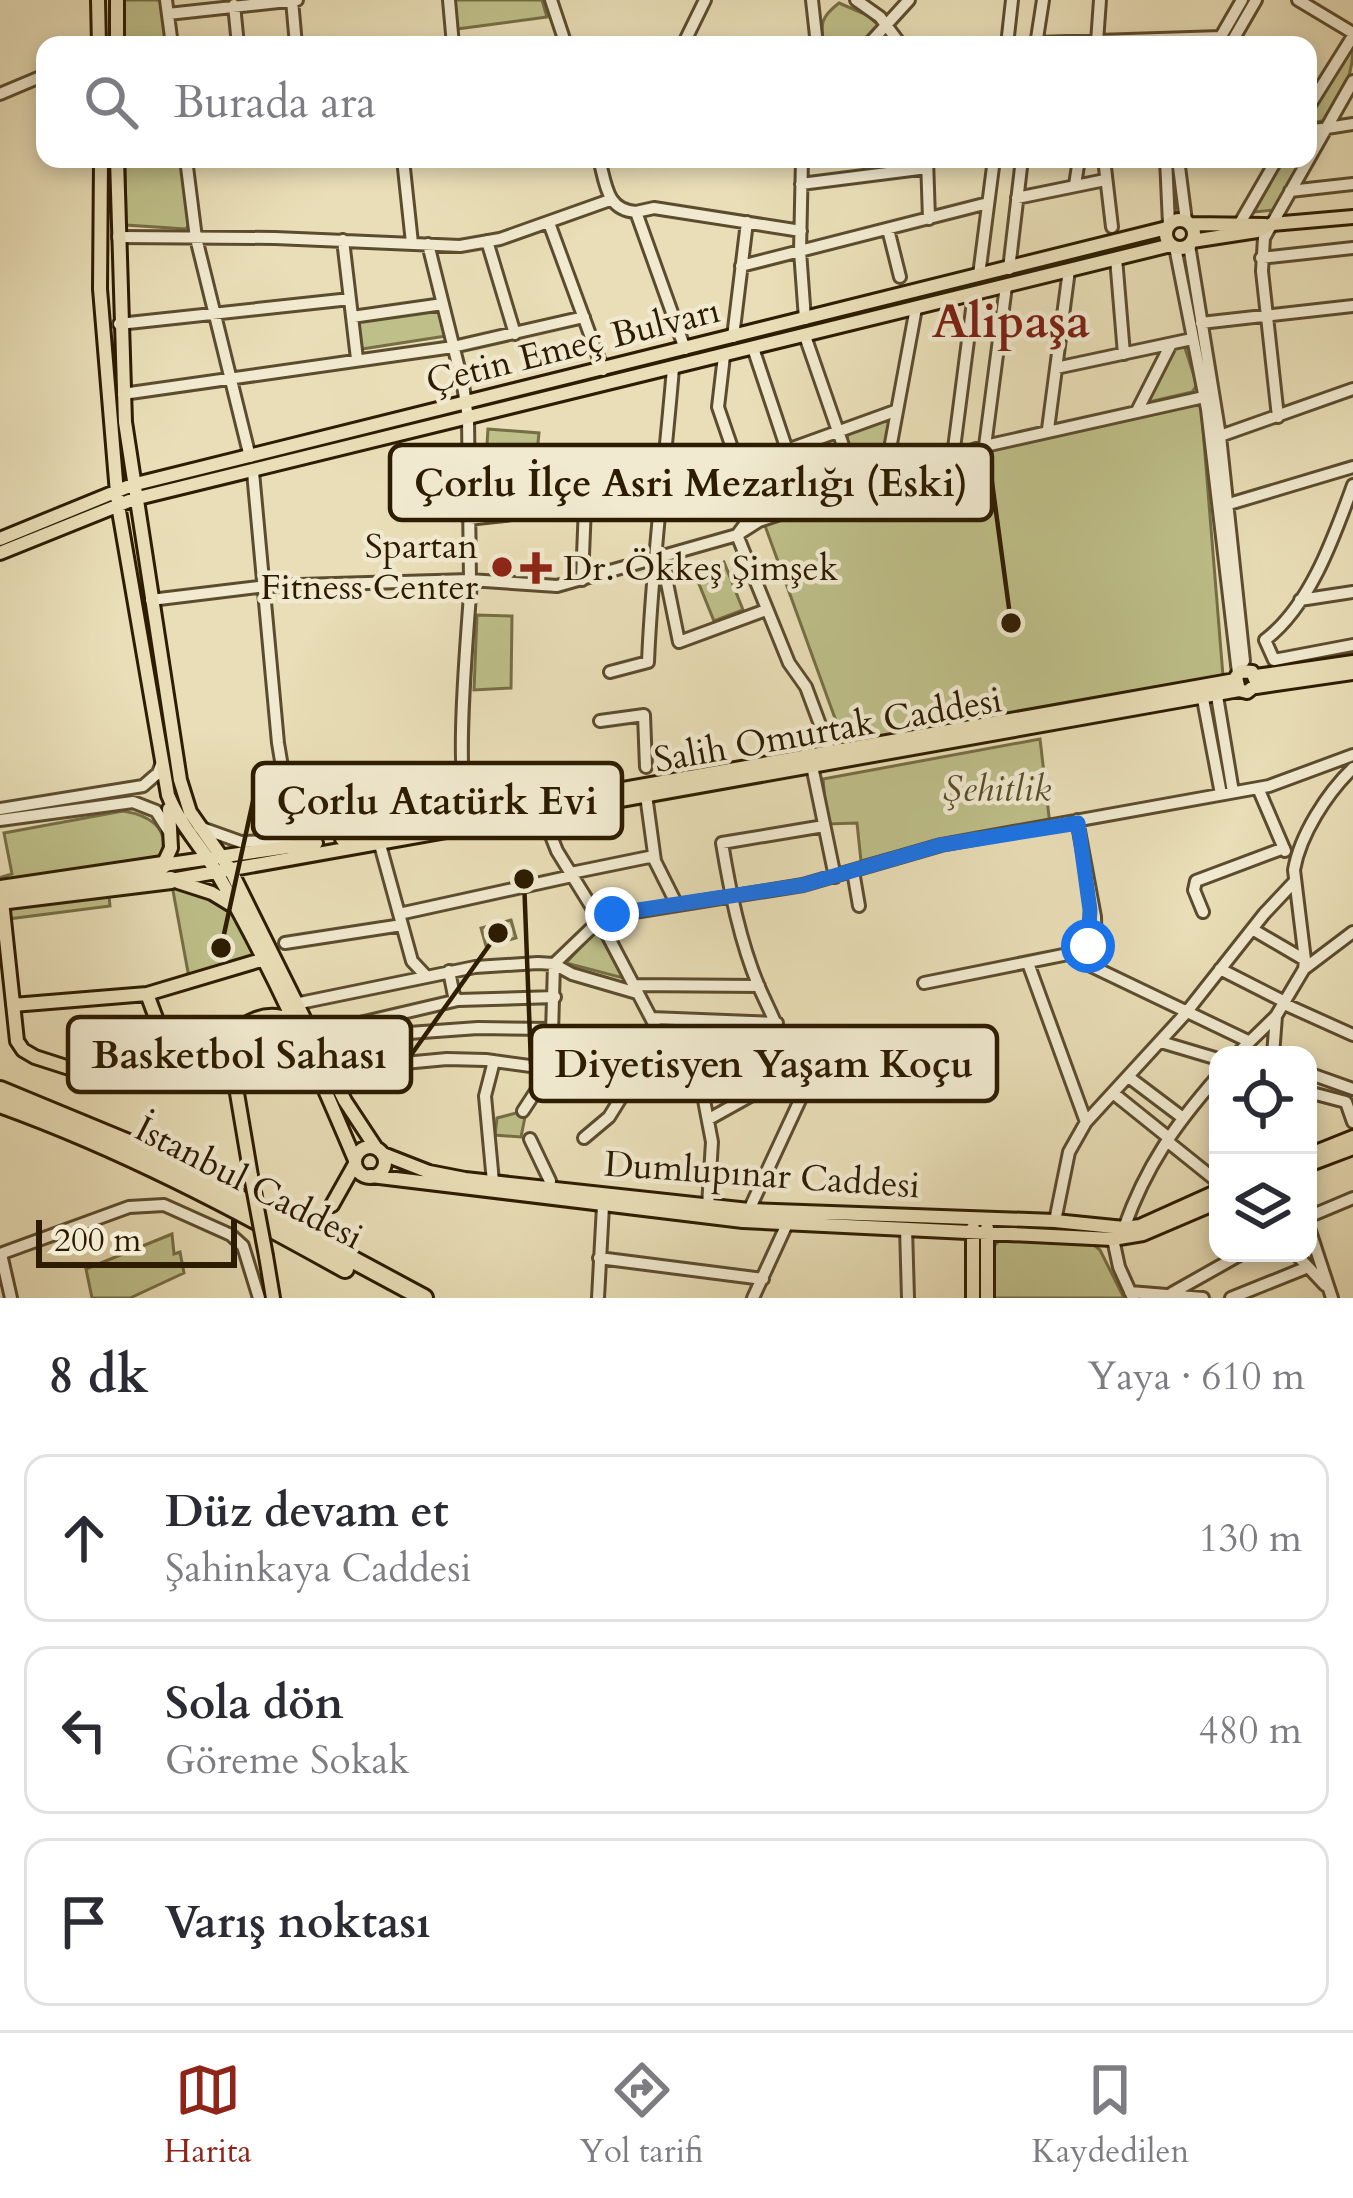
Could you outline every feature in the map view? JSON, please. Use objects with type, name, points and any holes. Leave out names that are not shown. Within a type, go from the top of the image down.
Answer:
[{"type":"highway","name":"Salih Omurtak Caddesi","points":[[1,905],[167,872]]},
{"type":"highway","name":"İstanbul Caddesi","points":[[0,1090],[162,1157],[424,1298]]},
{"type":"highway","name":"İstanbul Caddesi","points":[[0,1104],[57,1124],[154,1169],[400,1298]]},
{"type":"main road","points":[[98,0],[99,36]]},
{"type":"main road","points":[[117,0],[117,36]]},
{"type":"main road","points":[[101,168],[100,289],[117,498],[172,839],[167,872],[239,903]]},
{"type":"main road","points":[[117,168],[119,324],[133,492],[180,780],[213,857]]},
{"type":"main road","name":"Çetin Emeç Bulvarı","points":[[133,492],[254,472],[603,370],[1168,226],[1188,222],[1269,225],[1353,217]]},
{"type":"main road","points":[[1181,245],[1188,222]]},
{"type":"main road","name":"Çetin Emeç Bulvarı","points":[[0,538],[250,457],[673,368],[1269,225]]},
{"type":"main road","points":[[1168,226],[1181,245]]},
{"type":"main road","points":[[0,553],[117,498]]},
{"type":"main road","name":"Salih Omurtak Caddesi","points":[[167,872],[213,857],[320,843],[1353,662]]},
{"type":"main road","name":"Salih Omurtak Caddesi","points":[[167,872],[223,871],[1210,697],[1245,680],[1353,673]]},
{"type":"main road","points":[[161,768],[174,811],[223,871],[329,1070],[379,1151],[383,1168],[332,1205],[362,1149],[379,1151]]},
{"type":"main road","points":[[267,862],[245,881],[239,903],[247,932],[355,1162],[369,1176]]},
{"type":"main road","points":[[1,905],[16,1041],[35,1057],[116,1083],[228,1040],[240,1027],[270,1014],[280,1000]]},
{"type":"main road","points":[[13,1005],[147,994],[261,960]]},
{"type":"main road","points":[[147,994],[172,1061]]},
{"type":"main road","points":[[270,1014],[292,1023]]},
{"type":"main road","points":[[228,1040],[273,1298]]},
{"type":"main road","points":[[1317,1151],[1353,1137]]},
{"type":"main road","points":[[1317,1162],[1353,1148]]},
{"type":"main road","name":"Dumlupınar Caddesi","points":[[379,1151],[429,1172],[493,1182],[749,1210],[980,1226]]},
{"type":"main road","name":"Dumlupınar Caddesi","points":[[369,1176],[787,1224],[906,1228],[1055,1221],[1124,1228],[1140,1226],[1209,1192]]},
{"type":"main road","points":[[980,1226],[1113,1239],[1143,1234],[1209,1206]]},
{"type":"main road","points":[[974,1298],[980,1226]]},
{"type":"main road","points":[[980,1226],[987,1298]]},
{"type":"street","points":[[166,0],[171,36]]},
{"type":"street","points":[[168,14],[295,0],[296,36]]},
{"type":"street","points":[[449,0],[452,36]]},
{"type":"street","points":[[551,0],[563,36]]},
{"type":"street","points":[[687,36],[705,0]]},
{"type":"street","points":[[812,0],[816,36]]},
{"type":"street","points":[[856,0],[880,17],[893,36]]},
{"type":"street","points":[[876,36],[909,0]]},
{"type":"street","points":[[1008,36],[1012,0]]},
{"type":"street","points":[[1037,36],[1042,0]]},
{"type":"street","points":[[1097,36],[1100,0]]},
{"type":"street","points":[[1230,36],[1242,0]]},
{"type":"street","points":[[1232,36],[1256,0]]},
{"type":"street","points":[[1298,0],[1353,34],[1317,85]]},
{"type":"street","points":[[234,4],[237,36]]},
{"type":"street","points":[[0,94],[36,79]]},
{"type":"street","points":[[1317,145],[1353,81]]},
{"type":"street","points":[[1317,130],[1353,124]]},
{"type":"street","points":[[187,168],[196,238],[250,457]]},
{"type":"street","points":[[404,168],[412,243]]},
{"type":"street","points":[[601,168],[610,200],[622,211],[654,208],[801,231]]},
{"type":"street","points":[[802,168],[805,319]]},
{"type":"street","points":[[801,184],[897,168]]},
{"type":"street","points":[[927,168],[929,218]]},
{"type":"street","points":[[979,275],[993,168]]},
{"type":"street","points":[[1010,268],[1021,168]]},
{"type":"street","points":[[1076,185],[1077,168]]},
{"type":"street","points":[[1104,168],[1112,227]]},
{"type":"street","points":[[1166,168],[1168,226]]},
{"type":"street","points":[[1179,168],[1188,222]]},
{"type":"street","points":[[1240,223],[1272,168]]},
{"type":"street","points":[[1278,417],[1264,238],[1304,168]]},
{"type":"street","points":[[1017,198],[1105,180]]},
{"type":"street","points":[[1290,191],[1353,184]]},
{"type":"street","points":[[118,238],[460,246],[488,242],[610,200]]},
{"type":"street","points":[[741,266],[988,203]]},
{"type":"street","points":[[636,212],[686,349]]},
{"type":"street","points":[[734,337],[746,222]]},
{"type":"street","points":[[549,223],[603,370]]},
{"type":"street","points":[[889,229],[900,278]]},
{"type":"street","points":[[343,240],[357,359]]},
{"type":"street","points":[[488,242],[515,334]]},
{"type":"street","points":[[428,244],[467,411],[471,580],[464,698],[465,804]]},
{"type":"street","points":[[1181,245],[1201,323],[1220,436],[1245,680]]},
{"type":"street","points":[[1181,245],[1245,680]]},
{"type":"street","points":[[1262,258],[1353,248]]},
{"type":"street","points":[[1116,259],[1124,354]]},
{"type":"street","points":[[1048,429],[1070,270]]},
{"type":"street","points":[[985,446],[1006,286]]},
{"type":"street","points":[[952,456],[974,294]]},
{"type":"street","points":[[119,324],[350,299]]},
{"type":"street","points":[[352,317],[443,304]]},
{"type":"street","points":[[1201,323],[1353,306]]},
{"type":"street","points":[[885,476],[916,308]]},
{"type":"street","points":[[123,394],[454,346],[584,317]]},
{"type":"street","points":[[806,336],[857,486]]},
{"type":"street","points":[[1056,368],[1192,339]]},
{"type":"street","points":[[1138,410],[1171,344]]},
{"type":"street","points":[[753,348],[787,450]]},
{"type":"street","points":[[724,356],[718,407],[754,512],[737,535]]},
{"type":"street","points":[[610,672],[648,662],[653,557],[673,368]]},
{"type":"street","points":[[1220,436],[1353,389]]},
{"type":"street","points":[[151,600],[266,586],[471,580],[557,586],[737,535],[759,521],[985,446],[1204,397]]},
{"type":"street","points":[[664,487],[895,412]]},
{"type":"street","points":[[1229,504],[1353,467]]},
{"type":"street","points":[[254,472],[278,743],[294,838]]},
{"type":"street","points":[[1265,640],[1300,600],[1353,485]]},
{"type":"street","points":[[468,519],[585,506],[583,580]]},
{"type":"street","points":[[1336,530],[1353,527]]},
{"type":"street","points":[[737,535],[831,754]]},
{"type":"street","points":[[664,568],[679,642],[766,610]]},
{"type":"street","points":[[1300,600],[1353,592]]},
{"type":"street","points":[[1242,631],[1265,640],[1274,660],[1353,645]]},
{"type":"street","points":[[1210,697],[1227,793]]},
{"type":"street","points":[[600,721],[644,715],[646,767]]},
{"type":"street","points":[[523,1111],[551,1068],[554,964],[599,919],[835,877],[941,845],[1258,788],[1353,755]]},
{"type":"street","points":[[812,766],[835,877]]},
{"type":"street","points":[[0,816],[142,785],[161,768]]},
{"type":"street","points":[[1055,1221],[1070,1152],[1087,1122],[1185,1015],[1295,876],[1320,811],[1352,771]]},
{"type":"street","points":[[1258,788],[1295,876],[1305,964]]},
{"type":"street","points":[[646,795],[654,856],[677,905]]},
{"type":"street","points":[[0,816],[134,802],[159,814],[172,839]]},
{"type":"street","points":[[198,826],[241,842],[294,838],[465,804],[478,814]]},
{"type":"street","points":[[542,813],[662,1039],[663,1084]]},
{"type":"street","points":[[1077,820],[1090,910],[1095,917],[1089,956]]},
{"type":"street","points":[[788,1075],[782,1031],[759,986],[731,897],[722,843],[824,826]]},
{"type":"street","points":[[379,841],[412,961],[426,976]]},
{"type":"street","points":[[1203,912],[1194,890],[1196,881],[1284,848]]},
{"type":"street","points":[[285,943],[654,856]]},
{"type":"street","points":[[853,871],[859,905]]},
{"type":"street","points":[[1252,929],[1305,964]]},
{"type":"street","points":[[1244,1046],[1276,1016],[1305,964],[1353,932]]},
{"type":"street","points":[[924,983],[1089,956]]},
{"type":"street","points":[[1089,956],[1110,977],[1249,1041]]},
{"type":"street","points":[[1028,963],[1087,1122]]},
{"type":"street","points":[[296,1004],[449,971],[554,964],[572,974],[635,989],[759,986]]},
{"type":"street","points":[[1220,969],[1353,1035]]},
{"type":"street","points":[[449,971],[458,1000]]},
{"type":"street","points":[[553,1028],[478,1028],[326,1039],[323,1035],[458,1000],[555,997]]},
{"type":"street","points":[[476,1000],[478,1028]]},
{"type":"street","points":[[1274,1046],[1276,1016]]},
{"type":"street","points":[[651,1018],[777,1023]]},
{"type":"street","points":[[1161,1042],[1209,1057]]},
{"type":"street","points":[[493,1182],[485,1096],[494,1060]]},
{"type":"street","points":[[329,1070],[494,1060],[689,1088],[703,1095],[709,1119],[708,1206]]},
{"type":"street","points":[[709,1119],[788,1075]]},
{"type":"street","points":[[749,1210],[807,1084],[788,1075]]},
{"type":"street","points":[[1317,1076],[1353,1089]]},
{"type":"street","points":[[1130,1078],[1183,1118]]},
{"type":"street","points":[[584,1138],[609,1117],[632,1080]]},
{"type":"street","points":[[1124,1228],[1137,1187],[1209,1087]]},
{"type":"street","points":[[1113,1093],[1209,1178]]},
{"type":"street","points":[[1317,1094],[1351,1103],[1353,1122]]},
{"type":"street","points":[[530,1139],[550,1181],[547,1188]]},
{"type":"street","points":[[1317,1216],[1353,1198]]},
{"type":"street","points":[[11,1298],[0,1254],[129,1208],[164,1205],[231,1235],[243,1246],[259,1298]]},
{"type":"street","points":[[598,1298],[603,1206]]},
{"type":"street","points":[[753,1298],[787,1224]]},
{"type":"street","points":[[906,1228],[908,1298]]},
{"type":"street","points":[[1113,1239],[1132,1295],[1203,1298]]},
{"type":"street","points":[[1317,1250],[1330,1293]]},
{"type":"street","points":[[599,1258],[763,1279]]},
{"type":"street","points":[[1172,1294],[1228,1262]]},
{"type":"street","points":[[1303,1262],[1330,1293]]},
{"type":"street","points":[[1231,1298],[1308,1267]]},
{"type":"green space","points":[[124,0],[162,0],[166,36],[123,36]]},
{"type":"green space","points":[[455,0],[542,0],[547,17],[457,29]]},
{"type":"green space","points":[[839,3],[881,27],[873,36],[823,36],[828,12]]},
{"type":"green space","points":[[1353,45],[1349,76],[1327,120],[1317,122],[1317,101]]},
{"type":"green space","points":[[125,168],[182,168],[186,229],[126,225]]},
{"type":"green space","points":[[1278,168],[1300,168],[1275,210],[1254,212]]},
{"type":"green space","points":[[441,308],[446,336],[362,349],[358,322]]},
{"type":"green space","points":[[1174,345],[1184,345],[1197,385],[1192,392],[1149,402],[1147,401]]},
{"type":"green space","points":[[1185,404],[1201,405],[1223,676],[844,743],[764,523],[970,454]]},
{"type":"green space","points":[[890,419],[882,468],[872,476],[861,476],[847,444],[848,430]]},
{"type":"green space","points":[[488,429],[539,433],[536,462],[486,459]]},
{"type":"green space","points":[[724,562],[743,610],[714,621],[695,574]]},
{"type":"green space","points":[[477,615],[512,616],[511,688],[474,690]]},
{"type":"green space","name":"Şehitlik","points":[[1040,739],[1050,825],[941,839],[861,861],[857,823],[827,824],[823,779]]},
{"type":"green space","points":[[123,811],[155,824],[163,837],[161,856],[15,882],[2,877],[12,874],[4,833]]},
{"type":"green space","points":[[171,880],[234,906],[261,960],[190,983]]},
{"type":"green space","points":[[109,896],[110,906],[8,919],[7,909]]},
{"type":"green space","points":[[511,920],[516,938],[486,946],[481,928]]},
{"type":"green space","points":[[597,929],[623,978],[566,963]]},
{"type":"green space","points":[[516,1113],[525,1117],[521,1137],[495,1135],[497,1118]]},
{"type":"green space","points":[[172,1234],[174,1254],[180,1252],[184,1273],[130,1298],[92,1298],[86,1269]]},
{"type":"green space","points":[[1001,1239],[1094,1245],[1124,1298],[994,1298],[993,1247]]},
{"type":"place","name":"Spartan Fitness Center","points":[[502,567]]},
{"type":"place","name":"Dr. Ökkeş Şimşek","points":[[536,568]]},
{"type":"place","name":"Çorlu İlçe Asri Mezarlığı (Eski)","points":[[1011,623]]},
{"type":"place","name":"Diyetisyen Yaşam Koçu","points":[[524,879]]},
{"type":"place","name":"Basketbol Sahası","points":[[498,933]]},
{"type":"place","name":"Çorlu Atatürk Evi","points":[[221,948]]},
{"type":"district","name":"Alipaşa","points":[[1011,321]]},
{"type":"route","points":[[612,914],[803,885],[941,845],[1078,823],[1090,910],[1088,946]]}]
